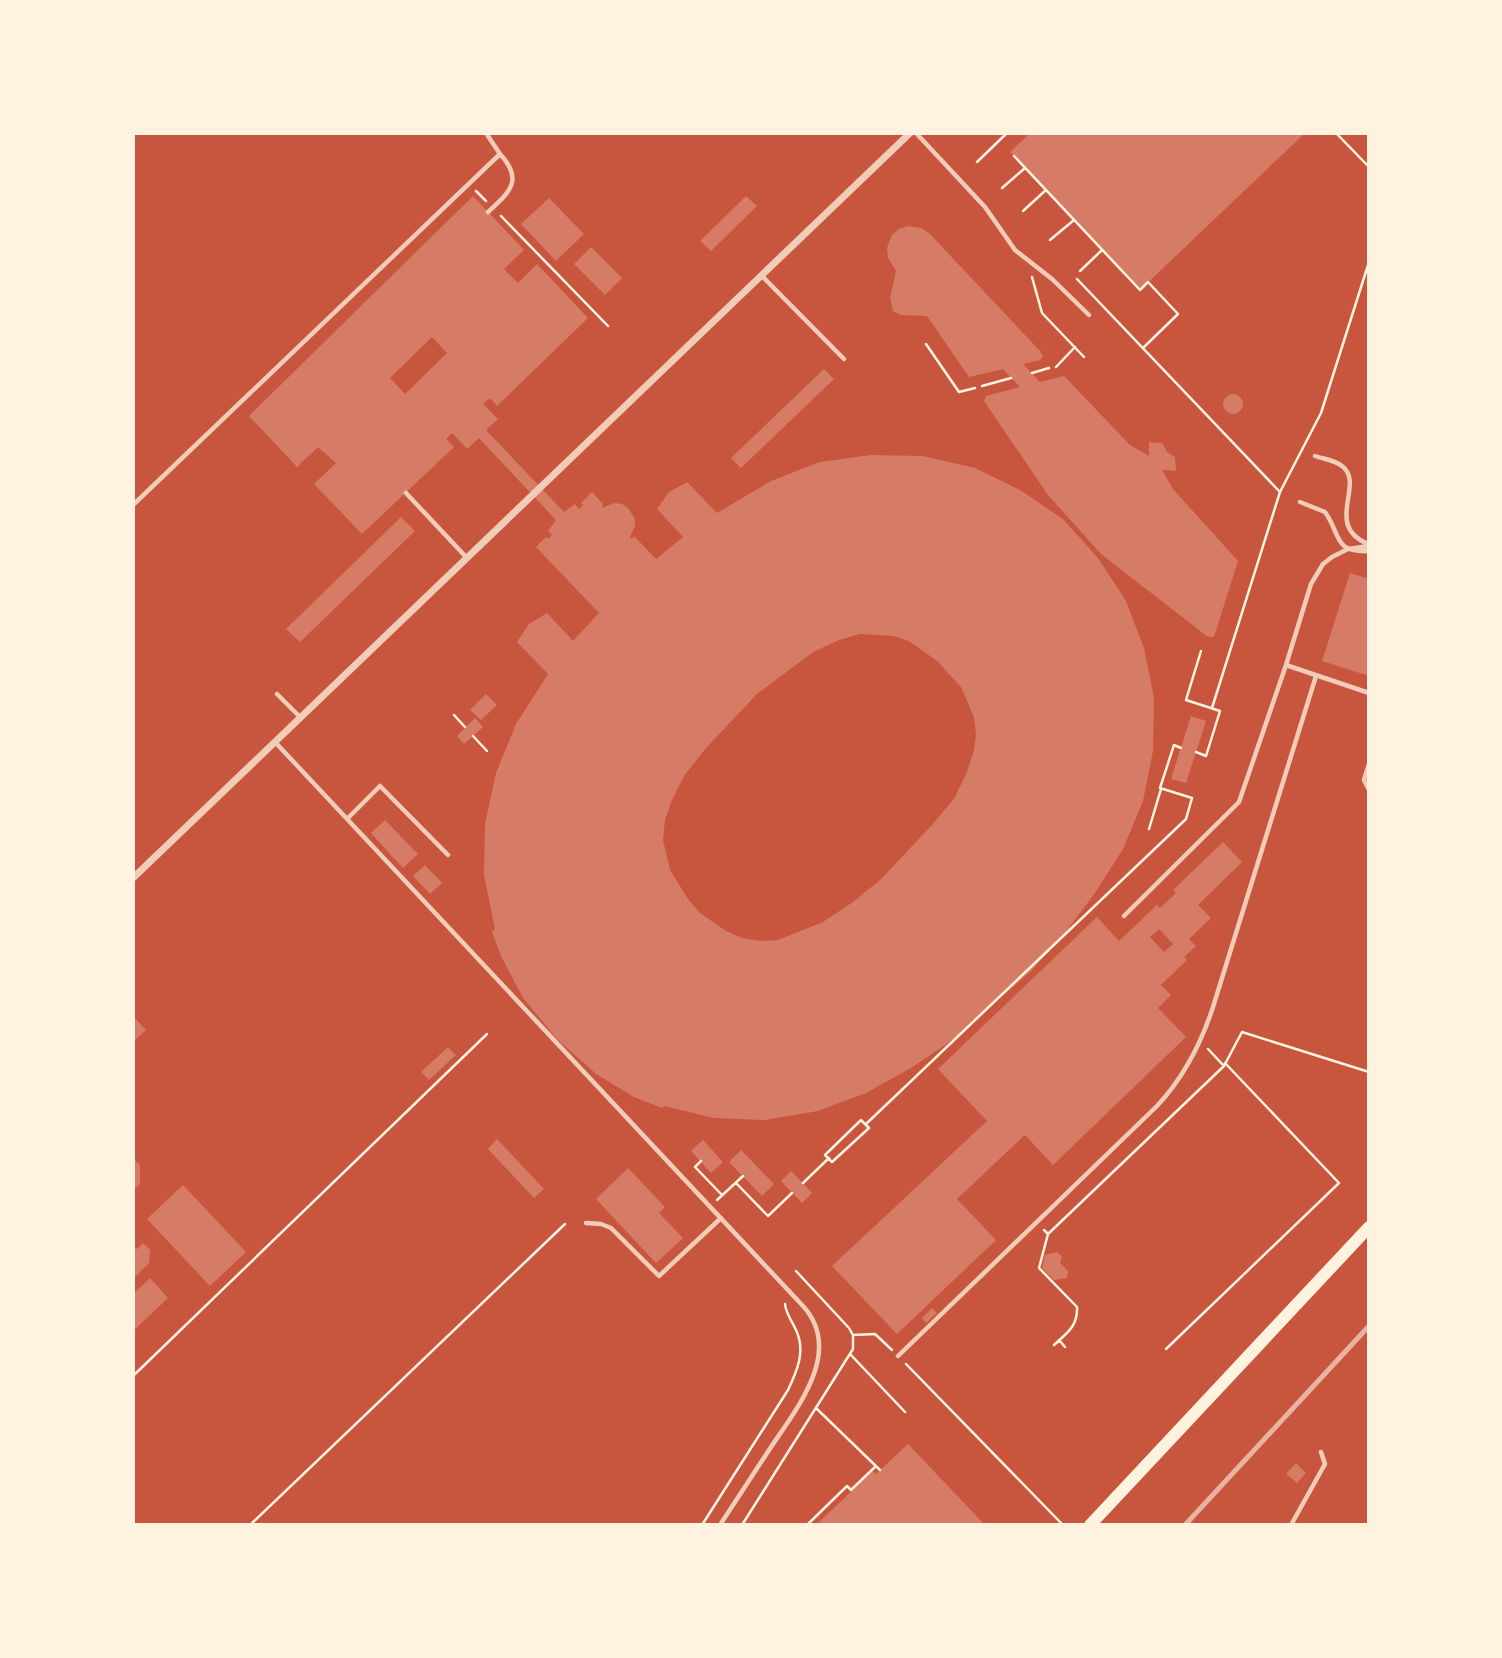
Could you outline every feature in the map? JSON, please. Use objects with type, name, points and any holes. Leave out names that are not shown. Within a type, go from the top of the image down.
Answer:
[{"type":"main road","points":[[1090,1525],[1369,1227]]},
{"type":"street","points":[[133,878],[910,133]]},
{"type":"lane","points":[[486,133],[512,170],[513,179],[510,190],[488,212]]},
{"type":"lane","points":[[916,133],[985,207],[1010,244],[1089,315]]},
{"type":"lane","points":[[133,505],[500,154]]},
{"type":"lane","points":[[761,275],[844,359]]},
{"type":"lane","points":[[1315,456],[1344,467],[1349,480],[1345,509],[1348,526],[1357,539],[1369,547]]},
{"type":"lane","points":[[405,493],[467,558]]},
{"type":"lane","points":[[1300,502],[1325,512],[1339,542],[1348,549]]},
{"type":"lane","points":[[1124,916],[1239,802],[1311,584],[1323,564],[1338,552],[1369,547]]},
{"type":"lane","points":[[1286,666],[1369,694]]},
{"type":"lane","points":[[898,1356],[1171,1091],[1201,1041],[1316,676]]},
{"type":"lane","points":[[277,694],[300,718]]},
{"type":"lane","points":[[275,742],[808,1311],[816,1329],[819,1350],[815,1371],[804,1398],[720,1525]]},
{"type":"lane","points":[[1369,764],[1364,780],[1369,790]]},
{"type":"lane","points":[[346,819],[380,786],[448,855]]},
{"type":"lane","points":[[586,1223],[611,1228],[659,1276],[721,1218]]},
{"type":"lane","points":[[1291,1525],[1325,1464],[1321,1452]]},
{"type":"path","points":[[977,162],[1007,133]]},
{"type":"path","points":[[1336,133],[1369,167]]},
{"type":"path","points":[[1014,156],[1140,290],[1148,282],[1178,314],[1144,347]]},
{"type":"path","points":[[1002,188],[1025,168]]},
{"type":"path","points":[[469,183],[608,326]]},
{"type":"path","points":[[1023,211],[1046,190]]},
{"type":"path","points":[[1050,240],[1074,220]]},
{"type":"path","points":[[1080,271],[1102,250]]},
{"type":"path","points":[[1022,255],[1033,280],[1042,313],[1084,357]]},
{"type":"path","points":[[1212,708],[1280,492],[1321,414],[1369,262]]},
{"type":"path","points":[[1077,279],[1280,492]]},
{"type":"path","points":[[926,344],[959,392],[975,388]]},
{"type":"path","points":[[1056,367],[1075,347]]},
{"type":"path","points":[[1032,373],[1049,368]]},
{"type":"path","points":[[982,386],[1012,378]]},
{"type":"path","points":[[1196,752],[1206,755],[1220,711],[1186,700],[1201,651]]},
{"type":"path","points":[[454,715],[465,727]]},
{"type":"path","points":[[473,736],[487,751]]},
{"type":"path","points":[[1149,829],[1174,745],[1181,748]]},
{"type":"path","points":[[866,1125],[1186,819],[1192,798],[1162,788]]},
{"type":"path","points":[[1054,1345],[1075,1326],[1077,1307],[1039,1268],[1048,1234],[1224,1064],[1242,1032],[1369,1072]]},
{"type":"path","points":[[133,1376],[487,1034]]},
{"type":"path","points":[[1166,1349],[1339,1183],[1201,1041]]},
{"type":"path","points":[[861,1120],[866,1125],[869,1128],[832,1162],[825,1154],[861,1120]]},
{"type":"path","points":[[803,1183],[829,1158]]},
{"type":"path","points":[[701,1161],[695,1167],[722,1195]]},
{"type":"path","points":[[710,1207],[743,1176]]},
{"type":"path","points":[[736,1183],[768,1216],[792,1193]]},
{"type":"path","points":[[1037,1222],[1048,1234]]},
{"type":"path","points":[[250,1525],[565,1224]]},
{"type":"path","points":[[742,1525],[851,1355],[855,1342],[853,1335],[796,1271]]},
{"type":"path","points":[[702,1525],[788,1390],[797,1369],[801,1346],[785,1309],[782,1284]]},
{"type":"path","points":[[853,1335],[875,1334],[1063,1525]]},
{"type":"path","points":[[1059,1340],[1065,1347]]},
{"type":"path","points":[[851,1355],[905,1412]]},
{"type":"path","points":[[817,1409],[880,1471]]},
{"type":"path","points":[[807,1525],[848,1486],[851,1490],[876,1466]]},
{"type":"building","points":[[1030,133],[1305,133],[1140,290],[1010,152]]},
{"type":"building","points":[[473,196],[524,250],[504,269],[518,283],[537,264],[588,318],[497,406],[490,398],[483,404],[498,419],[486,430],[564,512],[575,504],[579,509],[592,492],[603,504],[602,508],[615,503],[622,504],[635,519],[630,537],[632,539],[634,536],[656,559],[683,537],[657,509],[669,492],[687,482],[717,513],[771,481],[820,462],[871,455],[922,456],[975,468],[1020,490],[1063,519],[1098,558],[1126,601],[1144,648],[1154,698],[1153,751],[1143,801],[1123,849],[1065,933],[1031,971],[954,1039],[911,1068],[866,1093],[818,1111],[765,1120],[714,1118],[664,1106],[662,1108],[634,1097],[596,1074],[557,1039],[523,998],[492,932],[495,929],[484,875],[485,824],[496,773],[516,724],[548,674],[517,642],[529,624],[547,613],[573,641],[599,613],[536,547],[552,535],[548,531],[556,520],[479,438],[467,449],[452,433],[446,439],[454,447],[362,534],[314,484],[336,463],[318,447],[297,467],[249,416]],"holes":[[[432,337],[447,353],[405,394],[390,378]],[[860,634],[894,636],[909,641],[937,661],[961,687],[974,717],[976,734],[974,751],[966,774],[954,799],[931,826],[880,880],[853,902],[823,922],[778,940],[742,938],[726,931],[700,913],[670,870],[663,840],[665,820],[672,800],[684,776],[706,748],[757,694],[813,652]]]},
{"type":"building","points":[[746,196],[757,206],[711,251],[700,241]]},
{"type":"building","points":[[549,198],[584,234],[556,261],[521,224]]},
{"type":"building","points":[[908,226],[921,228],[929,233],[1040,351],[1043,356],[1040,360],[1023,364],[1040,382],[1064,376],[1130,445],[1149,456],[1149,442],[1162,443],[1167,452],[1175,457],[1176,471],[1162,470],[1173,489],[1238,561],[1214,637],[1208,637],[1101,554],[1048,495],[984,401],[986,396],[1020,387],[1003,369],[969,377],[927,316],[901,315],[893,311],[890,298],[896,271],[888,258],[887,248],[892,235]]},
{"type":"building","points":[[591,247],[622,278],[605,295],[574,264]]},
{"type":"building","points":[[824,369],[834,379],[741,468],[731,458]]},
{"type":"building","points":[[1229,394],[1237,394],[1243,404],[1237,414],[1229,414],[1223,408],[1223,400]]},
{"type":"building","points":[[401,517],[415,531],[300,642],[286,629]]},
{"type":"building","points":[[1350,573],[1369,579],[1369,676],[1322,661]]},
{"type":"building","points":[[486,694],[497,705],[481,720],[470,710]]},
{"type":"building","points":[[1191,716],[1206,721],[1186,783],[1171,779]]},
{"type":"building","points":[[475,718],[483,727],[464,744],[457,736]]},
{"type":"building","points":[[385,820],[418,854],[403,868],[371,833]]},
{"type":"building","points":[[1223,842],[1242,862],[1198,905],[1211,918],[1189,939],[1196,946],[1184,957],[1187,960],[1161,985],[1171,995],[1158,1008],[1186,1037],[1053,1165],[1025,1135],[957,1199],[996,1240],[897,1334],[832,1266],[987,1121],[938,1069],[1097,917],[1119,941],[1157,905],[1160,908],[1176,893],[1173,890]],"holes":[[[1159,929],[1173,944],[1164,952],[1150,937]]]},
{"type":"building","points":[[425,865],[442,883],[430,894],[413,876]]},
{"type":"building","points":[[133,1016],[146,1030],[133,1042]]},
{"type":"building","points":[[448,1047],[456,1055],[429,1080],[421,1072]]},
{"type":"building","points":[[497,1139],[544,1189],[534,1198],[488,1149]]},
{"type":"building","points":[[703,1140],[723,1162],[711,1173],[691,1151]]},
{"type":"building","points":[[741,1150],[774,1184],[762,1196],[729,1162]]},
{"type":"building","points":[[133,1158],[140,1165],[140,1184],[133,1190]]},
{"type":"building","points":[[628,1168],[665,1207],[659,1213],[683,1238],[656,1263],[596,1199]]},
{"type":"building","points":[[791,1171],[812,1193],[802,1203],[781,1181]]},
{"type":"building","points":[[183,1185],[246,1252],[210,1286],[147,1219]]},
{"type":"building","points":[[143,1243],[150,1250],[149,1263],[133,1279],[133,1245],[137,1249]]},
{"type":"building","points":[[1057,1252],[1062,1257],[1060,1263],[1068,1271],[1067,1278],[1054,1280],[1042,1268],[1045,1255]]},
{"type":"building","points":[[150,1278],[168,1298],[133,1331],[133,1294]]},
{"type":"building","points":[[932,1308],[937,1313],[926,1323],[922,1318]]},
{"type":"building","points":[[908,1444],[985,1525],[816,1525],[873,1471],[876,1474]]},
{"type":"building","points":[[1296,1463],[1306,1473],[1297,1483],[1286,1474]]},
{"type":"railway","points":[[1185,1525],[1369,1326]]}]
